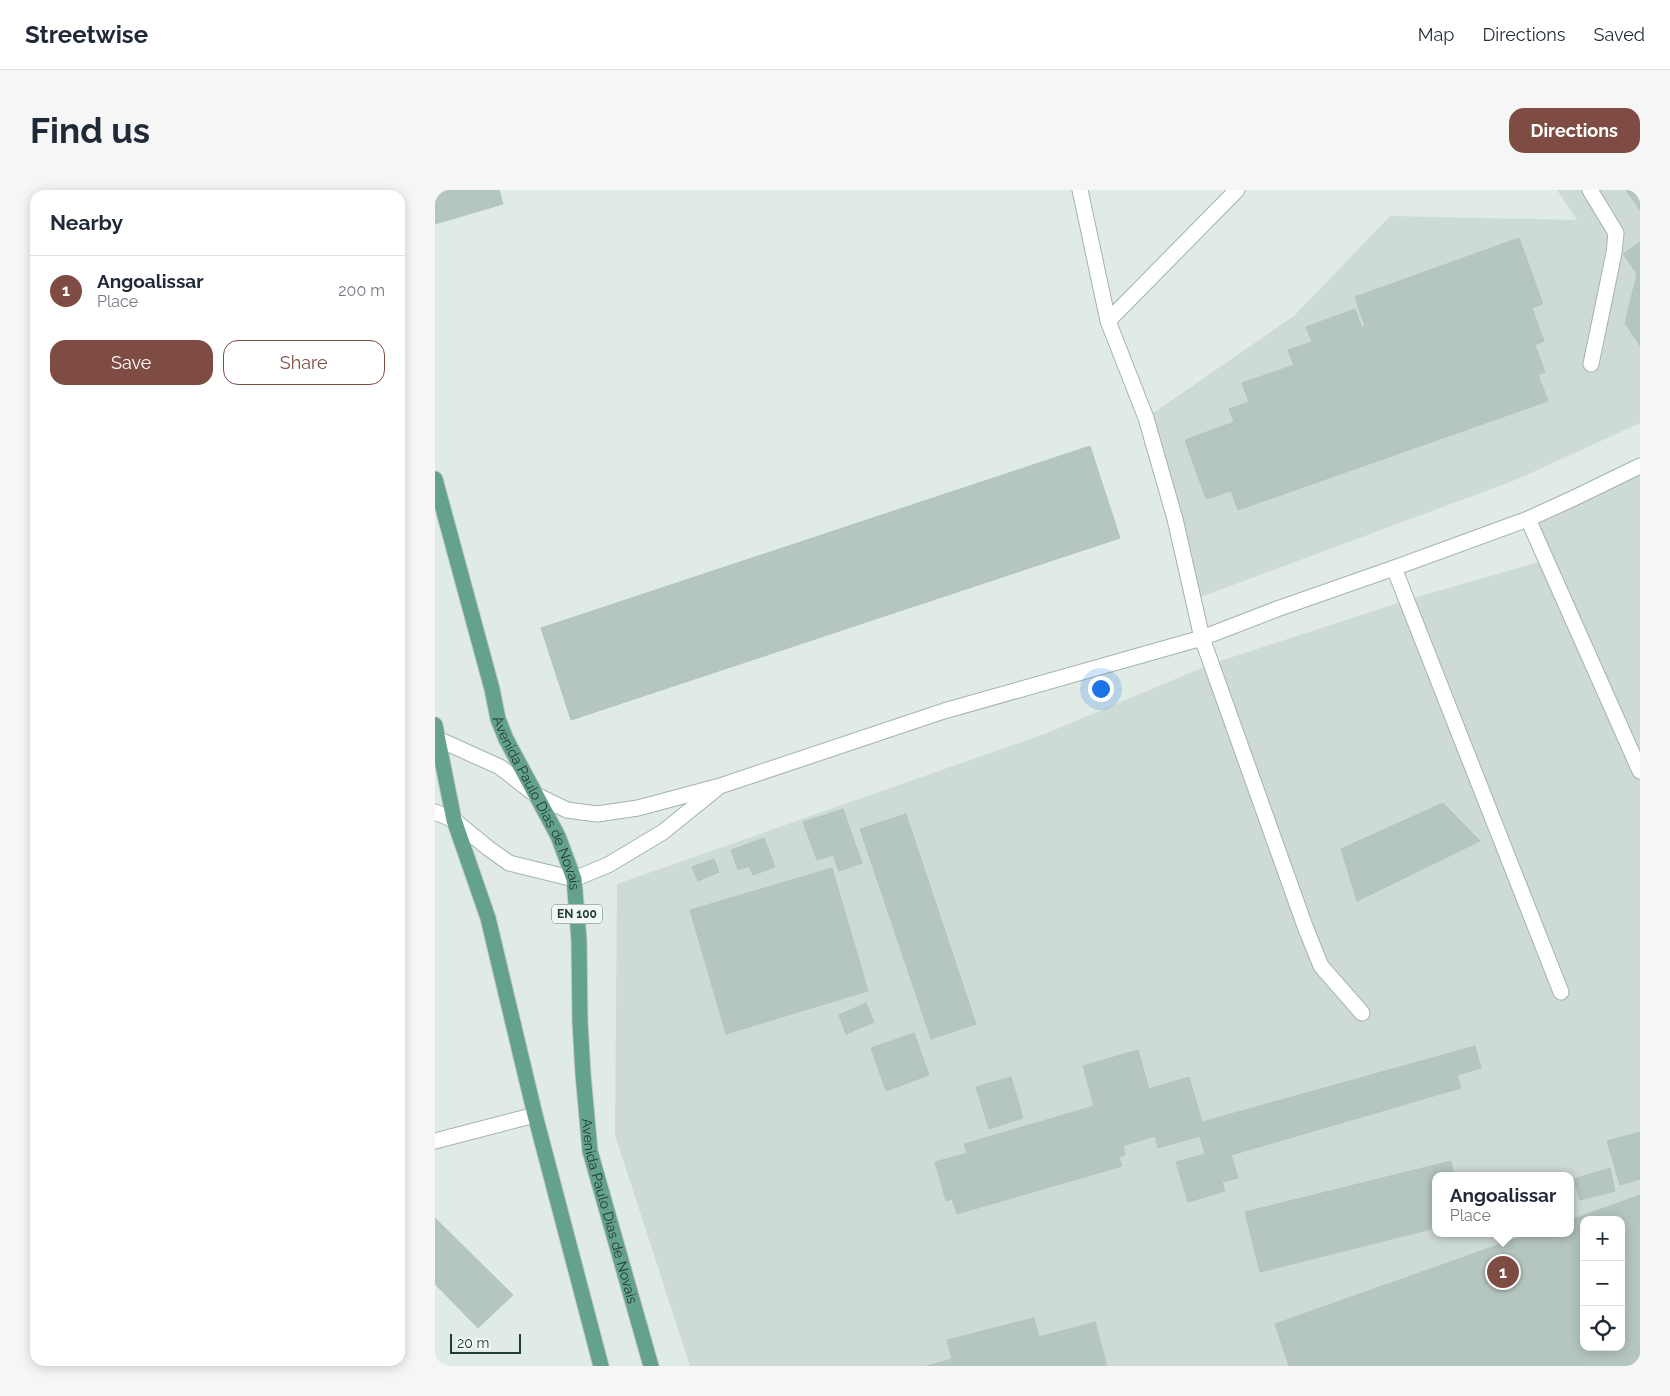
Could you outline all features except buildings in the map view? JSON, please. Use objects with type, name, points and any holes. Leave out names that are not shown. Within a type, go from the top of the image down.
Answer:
[{"type":"main road","name":"Avenida Paulo Dias de Novais","points":[[435,479],[492,689],[498,719],[506,739],[558,836],[574,879],[579,940],[583,1074],[590,1151],[651,1366]]},
{"type":"main road","points":[[436,734],[454,820],[488,918],[535,1115],[601,1366]]},
{"type":"street","points":[[1080,190],[1109,321],[1146,418],[1175,519],[1201,638],[1321,966],[1362,1013]]},
{"type":"street","points":[[1109,321],[1237,190]]},
{"type":"street","points":[[1590,190],[1616,233],[1614,254],[1591,364]]},
{"type":"street","points":[[436,734],[500,767],[536,795],[567,810],[597,814],[637,808],[720,786],[943,711],[1201,638],[1527,519],[1640,466]]},
{"type":"street","points":[[1527,519],[1640,771]]},
{"type":"street","points":[[1394,568],[1561,992]]},
{"type":"street","points":[[435,812],[454,820],[487,848],[509,863],[574,879],[608,866],[663,832],[720,786]]},
{"type":"street","points":[[435,1140],[535,1115]]},
{"type":"shaded area","points":[[1557,190],[1640,190],[1640,423],[1518,479],[1193,600],[1146,418],[1295,315],[1390,216],[1577,220]]},
{"type":"shaded area","points":[[1640,464],[1640,1366],[690,1366],[615,1135],[617,884],[1047,733],[1211,664],[1407,600],[1546,560],[1528,519]]},
{"type":"place","name":"Angoalissar","points":[[1503,1272]]}]
